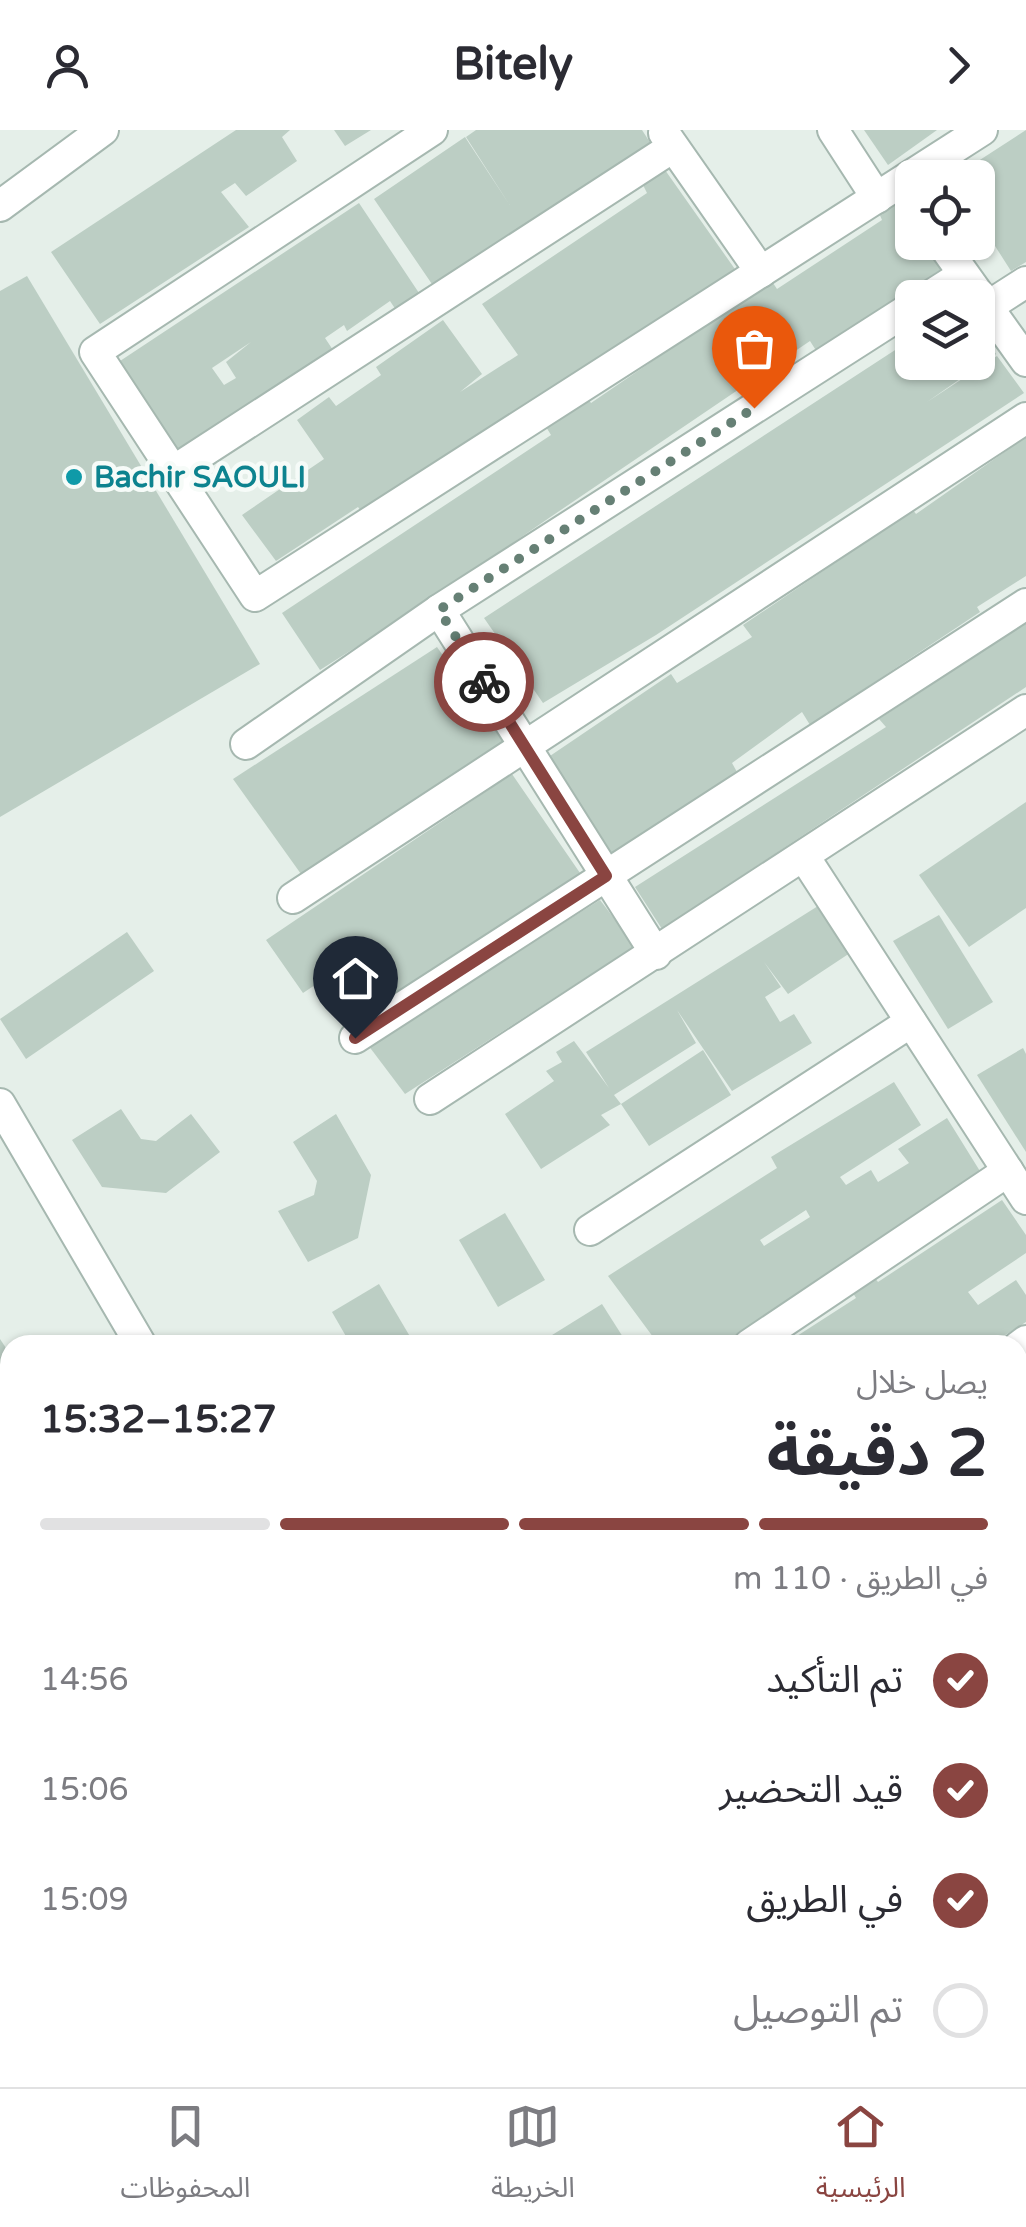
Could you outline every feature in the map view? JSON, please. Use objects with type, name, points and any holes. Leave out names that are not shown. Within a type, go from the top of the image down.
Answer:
[{"type":"street","points":[[0,206],[103,130]]},
{"type":"street","points":[[432,130],[95,352],[255,596],[761,272],[895,196]]},
{"type":"street","points":[[833,130],[895,193]]},
{"type":"street","points":[[943,160],[982,130]]},
{"type":"street","points":[[175,470],[668,138],[761,272]]},
{"type":"street","points":[[953,260],[967,280]]},
{"type":"street","points":[[954,280],[963,274]]},
{"type":"street","points":[[995,302],[1026,282]]},
{"type":"street","points":[[246,744],[439,610],[895,318]]},
{"type":"street","points":[[995,318],[1026,361]]},
{"type":"street","points":[[293,898],[1026,418]]},
{"type":"street","points":[[355,1038],[1026,604]]},
{"type":"street","points":[[439,610],[656,954]]},
{"type":"street","points":[[430,1100],[1026,710]]},
{"type":"street","points":[[805,858],[1026,1199]]},
{"type":"street","points":[[590,1230],[911,1022]]},
{"type":"street","points":[[0,1104],[135,1335]]},
{"type":"street","points":[[764,1335],[1008,1171]]},
{"type":"building","points":[[236,130],[290,130],[282,137],[297,161],[246,196],[235,183],[221,192],[249,227],[100,324],[51,252]]},
{"type":"building","points":[[334,130],[371,130],[345,146]]},
{"type":"building","points":[[476,130],[642,130],[653,147],[436,290],[374,199],[465,137],[511,207],[466,137]]},
{"type":"building","points":[[864,130],[937,130],[895,160],[888,165]]},
{"type":"building","points":[[1026,130],[1026,262],[1011,271],[995,246],[995,160],[980,160]]},
{"type":"building","points":[[665,170],[737,272],[363,514],[358,507],[276,561],[242,515],[324,459],[297,420],[329,397],[336,406],[381,375],[376,367],[443,320],[482,374],[460,392],[518,355],[482,304],[647,193],[643,185]]},
{"type":"building","points":[[895,202],[895,260],[937,260],[943,268],[925,280],[895,280],[895,300],[817,352],[810,341],[507,547],[509,550],[320,670],[282,613],[551,435],[543,422],[585,394],[591,403],[771,280],[777,289],[882,220],[879,213]]},
{"type":"building","points":[[359,203],[419,293],[396,310],[390,301],[347,331],[344,325],[325,338],[337,356],[183,458],[117,363]],"holes":[[[251,342],[226,362],[236,378],[224,385],[212,368]]]},
{"type":"building","name":"Bachir SAOULI","points":[[27,276],[260,664],[0,817],[0,291]]},
{"type":"building","points":[[895,350],[895,380],[959,380],[927,402],[960,380],[995,380],[997,356],[1024,393],[656,635],[543,703],[484,618]]},
{"type":"building","points":[[1026,437],[1026,576],[977,607],[980,612],[810,725],[802,712],[732,763],[737,772],[612,855],[547,758],[671,674],[677,683],[752,637],[743,625],[913,510],[916,514]]},
{"type":"building","points":[[1026,623],[1026,687],[662,929],[635,887],[886,727],[879,719]]},
{"type":"building","points":[[437,647],[503,741],[301,874],[233,779]]},
{"type":"building","points":[[512,774],[580,873],[358,1017],[330,975],[303,993],[266,940]]},
{"type":"building","points":[[1026,802],[1026,908],[969,947],[919,875]]},
{"type":"building","points":[[600,900],[635,946],[405,1094],[368,1045]]},
{"type":"building","points":[[818,906],[850,953],[788,994],[764,962],[781,987],[765,997],[780,1022],[794,1014],[812,1043],[732,1091],[677,1010],[696,1043],[614,1095],[621,1104],[601,1115],[610,1125],[541,1169],[505,1114],[554,1081],[546,1071],[562,1062],[556,1052],[574,1041],[609,1088],[586,1052]]},
{"type":"building","points":[[939,915],[993,1002],[948,1029],[893,941]]},
{"type":"building","points":[[127,932],[154,971],[26,1059],[0,1019]]},
{"type":"building","points":[[1023,1048],[1026,1054],[1026,1152],[977,1075]]},
{"type":"building","points":[[703,1050],[731,1095],[649,1146],[621,1104]]},
{"type":"building","points":[[894,1082],[921,1125],[840,1177],[846,1185],[871,1170],[878,1182],[909,1163],[898,1149],[947,1118],[983,1176],[738,1335],[652,1335],[608,1276],[777,1168],[771,1157]],"holes":[[[806,1210],[810,1217],[764,1246],[760,1240]]]},
{"type":"building","points":[[121,1109],[141,1139],[156,1141],[191,1114],[220,1152],[166,1193],[102,1187],[72,1140]]},
{"type":"building","points":[[336,1114],[371,1175],[358,1238],[308,1262],[278,1211],[314,1195],[317,1181],[293,1142]]},
{"type":"building","points":[[1002,1200],[1026,1235],[1026,1253],[968,1292],[978,1305],[1016,1280],[1026,1295],[1026,1322],[1005,1335],[799,1335],[856,1298],[850,1288],[872,1274],[878,1282]]},
{"type":"building","points":[[505,1213],[545,1280],[498,1307],[459,1240]]},
{"type":"building","points":[[379,1284],[409,1335],[345,1335],[332,1312]]},
{"type":"building","points":[[602,1304],[622,1335],[552,1335]]},
{"type":"way so far","points":[[484,682],[439,610],[754,408]]},
{"type":"place","name":"Bachir SAOULI","points":[[74,477]]},
{"type":"route","points":[[355,1038],[606,876],[484,682]]}]
